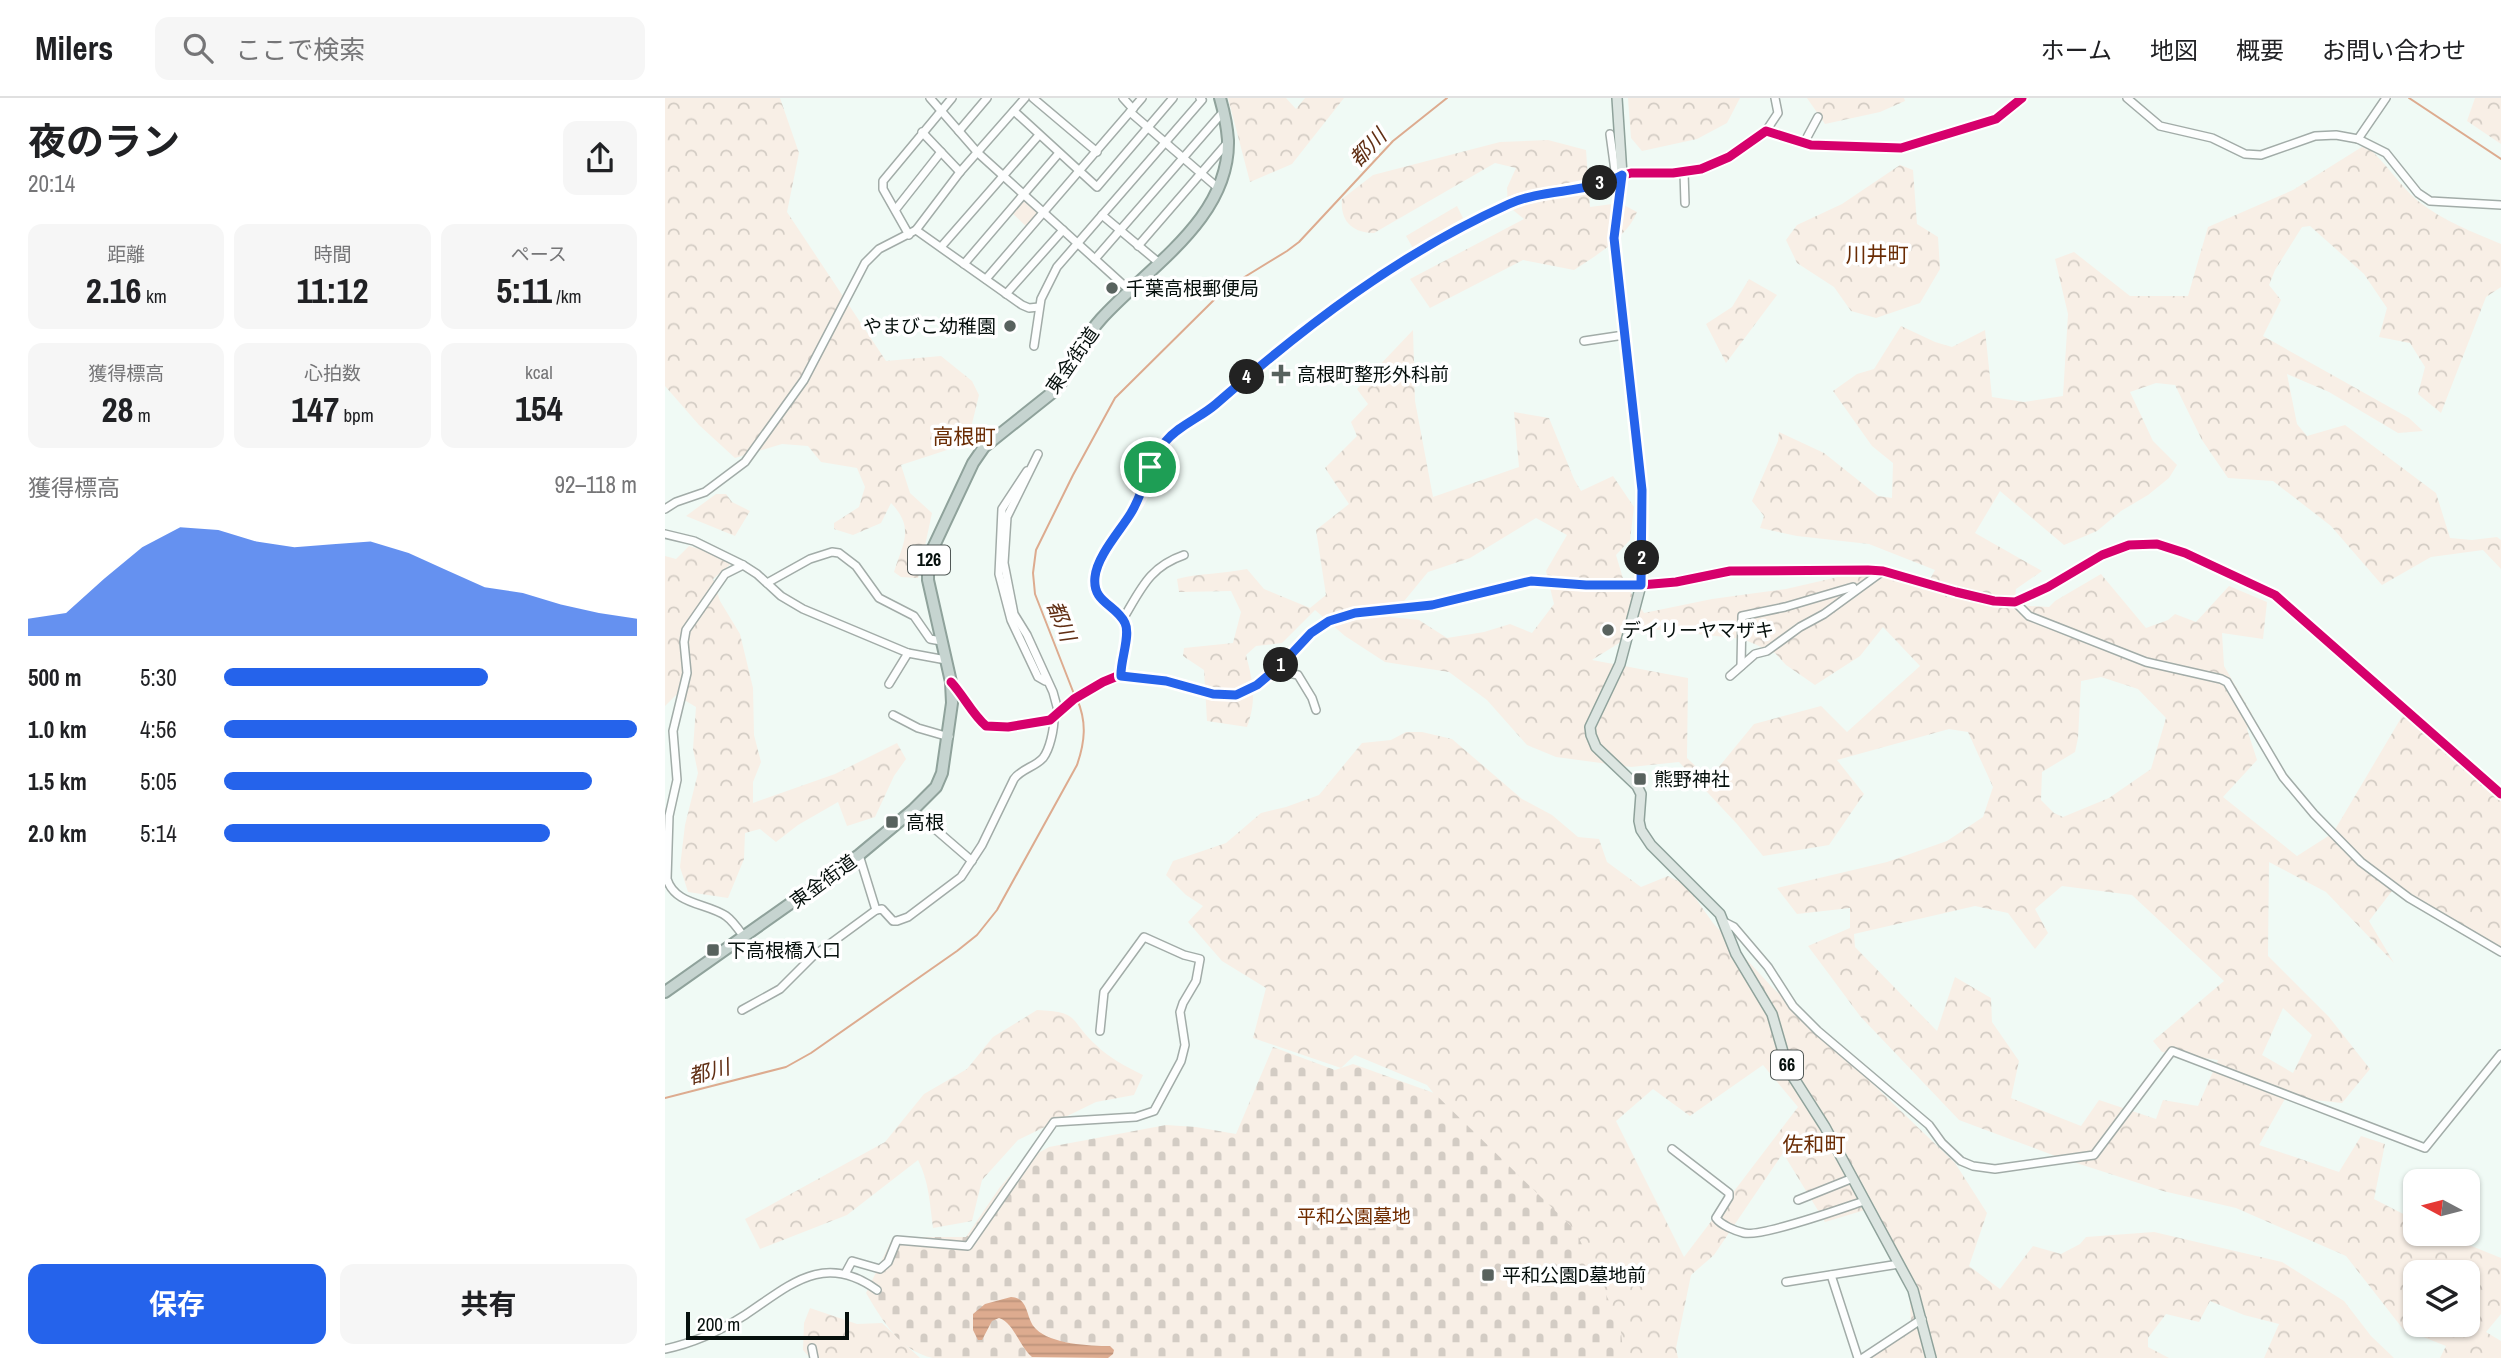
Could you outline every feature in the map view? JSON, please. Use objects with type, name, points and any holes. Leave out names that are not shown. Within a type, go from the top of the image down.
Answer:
[{"type":"highway","name":"東金街道","points":[[665,992],[859,855],[936,787],[942,773],[953,703],[951,682],[928,580],[928,564],[941,528],[973,463],[984,447],[1061,383],[1091,331],[1201,220],[1218,188],[1227,158],[1228,142],[1220,98]]},
{"type":"main road","name":"66","points":[[1617,98],[1619,177],[1614,238],[1642,490],[1641,585],[1620,664],[1593,721],[1591,735],[1596,747],[1637,786],[1641,794],[1639,821],[1646,838],[1715,907],[1724,922],[1736,954],[1772,1014],[1788,1069],[1825,1127],[1913,1290],[1931,1358]]},
{"type":"street","points":[[930,98],[978,153],[1129,290]]},
{"type":"street","points":[[952,98],[883,181],[883,189],[912,233],[941,247],[1029,308],[1039,307]]},
{"type":"street","points":[[959,131],[987,98]]},
{"type":"street","points":[[665,509],[675,502],[705,492],[745,462],[804,380],[865,263],[879,249],[912,233],[930,215],[960,172],[1025,98]]},
{"type":"street","points":[[1033,98],[1097,152]]},
{"type":"street","points":[[1123,98],[1131,111],[1218,188]]},
{"type":"street","points":[[986,279],[1142,98]]},
{"type":"street","points":[[1014,111],[1097,187],[1173,98]]},
{"type":"street","points":[[1034,346],[1039,307],[1051,275],[1201,98]]},
{"type":"street","points":[[1121,676],[1127,629],[1123,619],[1098,597],[1095,572],[1112,540],[1140,498],[1150,467],[1173,434],[1204,414],[1303,330],[1439,240],[1520,199],[1630,173],[1684,172],[1718,162],[1766,131],[1778,113],[1775,98]]},
{"type":"street","points":[[1766,131],[1804,143],[1826,146],[1901,148],[1996,119],[2022,98]]},
{"type":"street","points":[[2127,98],[2160,126],[2212,138],[2245,153],[2261,155],[2315,136],[2336,135],[2358,139],[2386,153],[2418,193],[2430,201],[2501,205]]},
{"type":"street","points":[[2358,139],[2386,98]]},
{"type":"street","points":[[1095,259],[1223,111]]},
{"type":"street","points":[[1804,143],[1818,117]]},
{"type":"street","points":[[922,132],[960,172]]},
{"type":"street","points":[[1610,134],[1619,177]]},
{"type":"street","points":[[941,247],[1039,135]]},
{"type":"street","points":[[1138,246],[1228,142]]},
{"type":"street","points":[[896,209],[941,152]]},
{"type":"street","points":[[964,264],[1059,153]]},
{"type":"street","points":[[1684,172],[1685,203]]},
{"type":"street","points":[[1102,215],[1158,262]]},
{"type":"street","points":[[1006,294],[1063,230]]},
{"type":"street","points":[[1584,341],[1624,335]]},
{"type":"street","points":[[742,1010],[780,989],[812,957],[876,910],[882,909],[897,922],[908,917],[961,877],[988,834],[1014,779],[1043,757],[1056,716],[1053,692],[1047,683],[1038,677],[1011,620],[999,574],[1002,509],[1038,454]]},
{"type":"street","points":[[665,534],[694,541],[743,565],[803,609],[908,653],[946,660]]},
{"type":"street","points":[[951,682],[986,726],[1008,727],[1045,721],[1056,716],[1074,699],[1111,678],[1121,676],[1166,681],[1213,694],[1236,695],[1257,685],[1311,633],[1329,621],[1355,613],[1432,605],[1531,581],[1641,585],[1676,582],[1730,571],[1883,571],[1994,601],[2015,602],[2048,587],[2102,555],[2129,545],[2157,544],[2185,553],[2275,595],[2501,794]]},
{"type":"street","points":[[767,583],[810,559],[839,552],[856,566],[879,598],[914,616],[930,639],[941,641]]},
{"type":"street","points":[[1123,619],[1158,567],[1184,555]]},
{"type":"street","points":[[743,565],[725,574],[686,629],[684,637],[687,673],[673,737],[678,771],[668,829],[667,879],[668,889],[726,916],[744,937]]},
{"type":"street","points":[[1730,676],[1755,654],[1767,651],[1883,571]]},
{"type":"street","points":[[1741,666],[1742,616],[1785,607],[1853,587]]},
{"type":"street","points":[[2015,602],[2029,616],[2146,662],[2221,678],[2227,682],[2283,777],[2314,814],[2361,862],[2409,898],[2501,952]]},
{"type":"street","points":[[889,684],[908,653]]},
{"type":"street","points":[[1274,670],[1298,675],[1316,710]]},
{"type":"street","points":[[893,715],[918,728],[949,737]]},
{"type":"street","points":[[913,810],[972,861]]},
{"type":"street","points":[[859,855],[876,910]]},
{"type":"street","points":[[1724,922],[1734,927],[1755,951],[1793,1006],[1818,1031],[1929,1125],[1954,1156],[1973,1166],[1995,1169],[2094,1156],[2172,1051],[2425,1148],[2501,1054]]},
{"type":"street","points":[[845,1274],[852,1261],[880,1269],[888,1262],[897,1240],[968,1246],[1054,1122],[1136,1117],[1154,1111],[1181,1060],[1185,1045],[1180,1012],[1196,981],[1200,959],[1184,955],[1145,937],[1104,992],[1100,1031]]},
{"type":"street","points":[[1672,1149],[1729,1193],[1730,1197],[1716,1218],[1722,1224],[1745,1233],[1802,1222],[1864,1201]]},
{"type":"street","points":[[1798,1200],[1853,1178]]},
{"type":"street","points":[[1786,1282],[1899,1264]]},
{"type":"street","points":[[665,1349],[692,1342],[727,1326],[793,1281],[808,1276],[845,1274],[877,1290]]},
{"type":"street","points":[[1831,1275],[1861,1358],[1922,1319]]},
{"type":"street","points":[[812,1348],[814,1358]]},
{"type":"green space","points":[[665,98],[780,98],[799,153],[787,212],[886,361],[941,356],[972,381],[979,395],[970,432],[947,450],[901,465],[910,493],[932,513],[918,578],[901,577],[894,572],[905,528],[903,520],[891,503],[881,523],[853,535],[834,529],[834,523],[859,507],[865,487],[857,468],[821,462],[808,446],[782,444],[735,458],[699,425],[665,386]]},
{"type":"green space","points":[[1228,98],[1286,98],[1296,109],[1305,98],[1344,98],[1292,164],[1250,182]]},
{"type":"green space","points":[[1628,98],[1740,98],[1727,123],[1697,139],[1642,151],[1631,138]]},
{"type":"green space","points":[[1807,98],[1904,98],[1905,101],[1880,112],[1825,124]]},
{"type":"green space","points":[[2475,98],[2501,98],[2501,144],[2467,121]]},
{"type":"green space","points":[[1548,140],[1586,150],[1590,207],[1620,203],[1637,212],[1619,237],[1574,270],[1523,260],[1430,308],[1410,279],[1524,219],[1508,206],[1507,188],[1516,168],[1495,163],[1374,233],[1354,228],[1343,214],[1342,199],[1373,175],[1500,142]]},
{"type":"green space","points":[[2365,145],[2418,201],[2458,226],[2501,244],[2501,287],[2486,297],[2441,413],[2418,394],[2425,367],[2410,343],[2379,337],[2387,308],[2364,274],[2310,226],[2302,227],[2275,270],[2269,285],[2281,300],[2263,336],[2409,418],[2423,431],[2398,433],[2329,392],[2287,374],[2297,424],[2307,436],[2345,425],[2436,493],[2450,538],[2472,540],[2497,537],[2501,540],[2501,569],[2483,550],[2431,557],[2382,585],[2331,526],[2273,481],[2228,478],[2202,440],[2175,385],[2156,383],[2130,392],[2153,441],[2177,465],[2169,478],[2097,531],[2064,545],[2000,491],[1975,533],[2042,571],[2016,589],[2014,605],[2049,607],[2101,574],[2146,628],[2168,620],[2175,614],[2196,622],[2229,586],[2267,602],[2263,639],[2222,633],[2224,666],[2252,714],[2247,729],[2257,760],[2223,797],[2297,856],[2333,833],[2404,713],[2501,801],[2501,951],[2395,887],[2369,921],[2394,963],[2326,892],[2269,862],[2268,956],[2329,1017],[2370,1069],[2342,1103],[2286,1097],[2259,1145],[2339,1172],[2361,1136],[2385,1144],[2374,1199],[2403,1214],[2403,1246],[2472,1246],[2501,1258],[2501,1314],[2486,1332],[2501,1341],[2501,1358],[2440,1358],[2446,1346],[2423,1337],[2480,1337],[2480,1260],[2403,1260],[2403,1329],[2346,1256],[2236,1208],[2163,1191],[2058,1157],[1959,1120],[1860,1016],[1808,946],[1850,928],[1850,908],[1797,914],[1777,888],[1887,862],[1947,841],[1983,817],[1993,787],[1968,732],[1949,729],[1837,760],[1864,794],[1829,845],[1763,856],[1679,762],[1631,767],[1556,757],[1527,745],[1487,700],[1449,672],[1385,662],[1345,636],[1315,610],[1282,643],[1256,646],[1246,655],[1253,691],[1247,727],[1207,721],[1204,670],[1183,656],[1184,648],[1233,643],[1241,612],[1231,591],[1179,592],[1177,579],[1247,569],[1264,589],[1310,608],[1326,595],[1316,530],[1349,504],[1325,468],[1357,436],[1351,422],[1368,404],[1357,389],[1413,330],[1415,401],[1433,497],[1519,467],[1514,412],[1549,418],[1581,491],[1613,476],[1634,507],[1630,540],[1616,555],[1624,582],[1644,613],[1712,599],[1786,589],[1838,577],[1896,575],[1924,590],[1935,570],[1869,544],[1797,536],[1760,528],[1764,516],[1752,501],[1778,441],[1779,432],[1824,453],[1878,496],[1892,498],[1893,463],[1872,446],[1833,391],[1857,374],[1874,369],[1901,326],[1952,347],[1985,330],[1992,397],[2024,402],[2063,396],[2068,314],[2055,259],[2074,252],[2130,296],[2188,296],[2208,227],[2293,190]],"holes":[[[1536,518],[1567,535],[1546,571],[1554,604],[1532,633],[1510,624],[1484,632],[1447,638],[1419,620],[1391,617],[1428,572],[1470,558]],[[1883,627],[1920,666],[1847,732],[1821,706],[1754,724],[1709,779],[1687,758],[1688,678],[1592,660],[1643,628],[1743,639],[1775,653],[1786,665],[1815,685],[1860,656]],[[2101,677],[2138,689],[2166,718],[2151,769],[2109,798],[2063,817],[2054,813],[2041,800],[2042,772],[2075,752],[2081,681]],[[2062,886],[2132,895],[2224,981],[2153,1041],[2162,1052],[2218,1060],[2198,1106],[2163,1100],[2156,1119],[2099,1100],[2081,1126],[2011,1098],[2019,1061],[1992,1022],[1991,998],[1955,977],[1937,1031],[1855,947],[1854,934],[1975,906],[2008,913],[2035,949],[2048,933],[2035,909]],[[2283,1008],[2312,1035],[2293,1073],[2262,1055]]]},
{"type":"green space","points":[[1900,165],[1913,170],[1917,224],[1938,237],[1940,269],[1920,303],[1876,318],[1851,311],[1834,287],[1797,263],[1786,240],[1797,225],[1842,204]]},
{"type":"green space","points":[[1024,197],[1042,212],[1028,228],[1011,212]]},
{"type":"green space","points":[[1457,206],[1463,218],[1413,248],[1406,236]]},
{"type":"green space","points":[[1749,279],[1777,295],[1726,363],[1706,324],[1732,307]]},
{"type":"green space","points":[[716,494],[726,494],[732,502],[750,511],[735,536],[686,516]]},
{"type":"green space","points":[[689,546],[728,557],[732,563],[713,579],[720,601],[740,634],[753,688],[754,735],[761,762],[753,782],[753,803],[835,774],[897,743],[906,759],[894,776],[875,817],[847,826],[838,802],[798,825],[776,842],[760,829],[745,833],[744,859],[728,898],[688,892],[680,867],[685,825],[698,773],[693,749],[696,707],[676,695],[665,706],[665,556],[676,559]]},
{"type":"green space","points":[[1406,732],[1422,732],[1452,739],[1522,799],[1552,815],[1578,837],[1599,839],[1607,862],[1641,887],[1668,876],[1686,885],[1713,923],[1771,986],[1955,1163],[1987,1213],[1969,1266],[2000,1289],[2033,1246],[2061,1254],[2080,1244],[2086,1237],[2154,1232],[2282,1262],[2344,1301],[2371,1336],[2394,1358],[2264,1358],[2279,1324],[2244,1315],[2210,1301],[2199,1322],[2166,1314],[2148,1338],[2148,1347],[2169,1358],[1865,1358],[1893,1332],[1911,1322],[1908,1272],[1875,1207],[1825,1222],[1783,1153],[1714,1255],[1691,1275],[1676,1348],[1678,1358],[1619,1358],[1459,1125],[1427,1085],[1355,1055],[1341,1068],[1253,1038],[1266,988],[1222,961],[1188,922],[1203,906],[1186,895],[1166,875],[1173,861],[1226,843],[1261,813],[1319,795],[1362,743],[1391,740]],"holes":[[[1763,1065],[1798,1107],[1684,1257],[1616,1121],[1653,1089],[1690,1116]]]},
{"type":"green space","points":[[1037,1010],[1068,1015],[1101,1050],[1143,1075],[1134,1095],[1096,1102],[1018,1140],[982,1180],[972,1221],[933,1228],[927,1185],[918,1160],[847,1215],[760,1249],[745,1219],[885,1142],[924,1094],[967,1069],[993,1037]]},
{"type":"green space","name":"平和公園墓地","points":[[1273,1047],[1335,1070],[1353,1064],[1434,1093],[1575,1230],[1620,1324],[1624,1358],[933,1358],[911,1349],[886,1324],[866,1293],[893,1237],[966,1237],[1000,1187],[1022,1162],[1049,1147],[1166,1125],[1236,1134]]},
{"type":"green space","points":[[810,1308],[857,1324],[882,1323],[920,1358],[810,1358],[803,1350],[804,1323]]},
{"type":"shaded area","points":[[1011,1297],[1021,1301],[1033,1325],[1043,1334],[1071,1343],[1110,1346],[1114,1350],[1113,1354],[1108,1358],[1032,1357],[1009,1325],[999,1318],[992,1321],[982,1340],[978,1340],[973,1330],[973,1314],[985,1304]]},
{"type":"waterway","name":"都川","points":[[1074,694],[1035,594],[1033,573],[1036,550],[1115,398],[1225,289],[1299,242],[1393,141],[1447,98]]},
{"type":"waterway","name":"都川","points":[[2409,98],[2501,159]]},
{"type":"waterway","name":"都川","points":[[665,1098],[786,1067],[811,1053],[977,935],[997,910],[1077,765],[1084,732],[1077,699]]},
{"type":"cycle path","points":[[1120,675],[1127,628],[1120,615],[1098,596],[1094,581],[1100,561],[1139,501],[1160,449],[1173,434],[1204,414],[1303,330],[1374,281],[1439,240],[1520,199],[1590,185],[1631,173],[1673,173],[1701,169],[1729,157],[1766,131],[1811,145],[1901,148],[1996,119],[2022,98]]},
{"type":"cycle path","points":[[951,682],[986,726],[1008,727],[1050,720],[1074,699],[1120,675],[1166,681],[1213,694],[1236,695],[1257,685],[1283,663],[1311,633],[1329,621],[1355,613],[1432,605],[1531,581],[1641,585],[1676,582],[1730,571],[1868,570],[1883,571],[1994,601],[2015,602],[2048,587],[2102,555],[2129,545],[2157,544],[2185,553],[2275,595],[2501,794]]},
{"type":"place","name":"千葉高根郵便局","points":[[1112,288]]},
{"type":"place","name":"やまびこ幼稚園","points":[[1010,326]]},
{"type":"place","name":"高根町整形外科前","points":[[1281,374]]},
{"type":"place","name":"デイリーヤマザキ","points":[[1608,630]]},
{"type":"place","name":"熊野神社","points":[[1640,779]]},
{"type":"place","name":"高根","points":[[892,822]]},
{"type":"place","name":"下高根橋入口","points":[[713,950]]},
{"type":"place","name":"平和公園D墓地前","points":[[1488,1275]]},
{"type":"district","name":"川井町","points":[[1877,255]]},
{"type":"district","name":"高根町","points":[[964,437]]},
{"type":"district","name":"佐和町","points":[[1814,1145]]},
{"type":"route","points":[[1622,175],[1614,238],[1642,490],[1641,585],[1531,581],[1432,605],[1355,613],[1329,621],[1311,633],[1283,663],[1257,685],[1236,695],[1213,694],[1166,681],[1121,676],[1127,629],[1123,619],[1098,597],[1095,572],[1112,540],[1140,498],[1150,467],[1173,434],[1204,414],[1303,330],[1412,256],[1520,199],[1590,185],[1622,175]]}]
